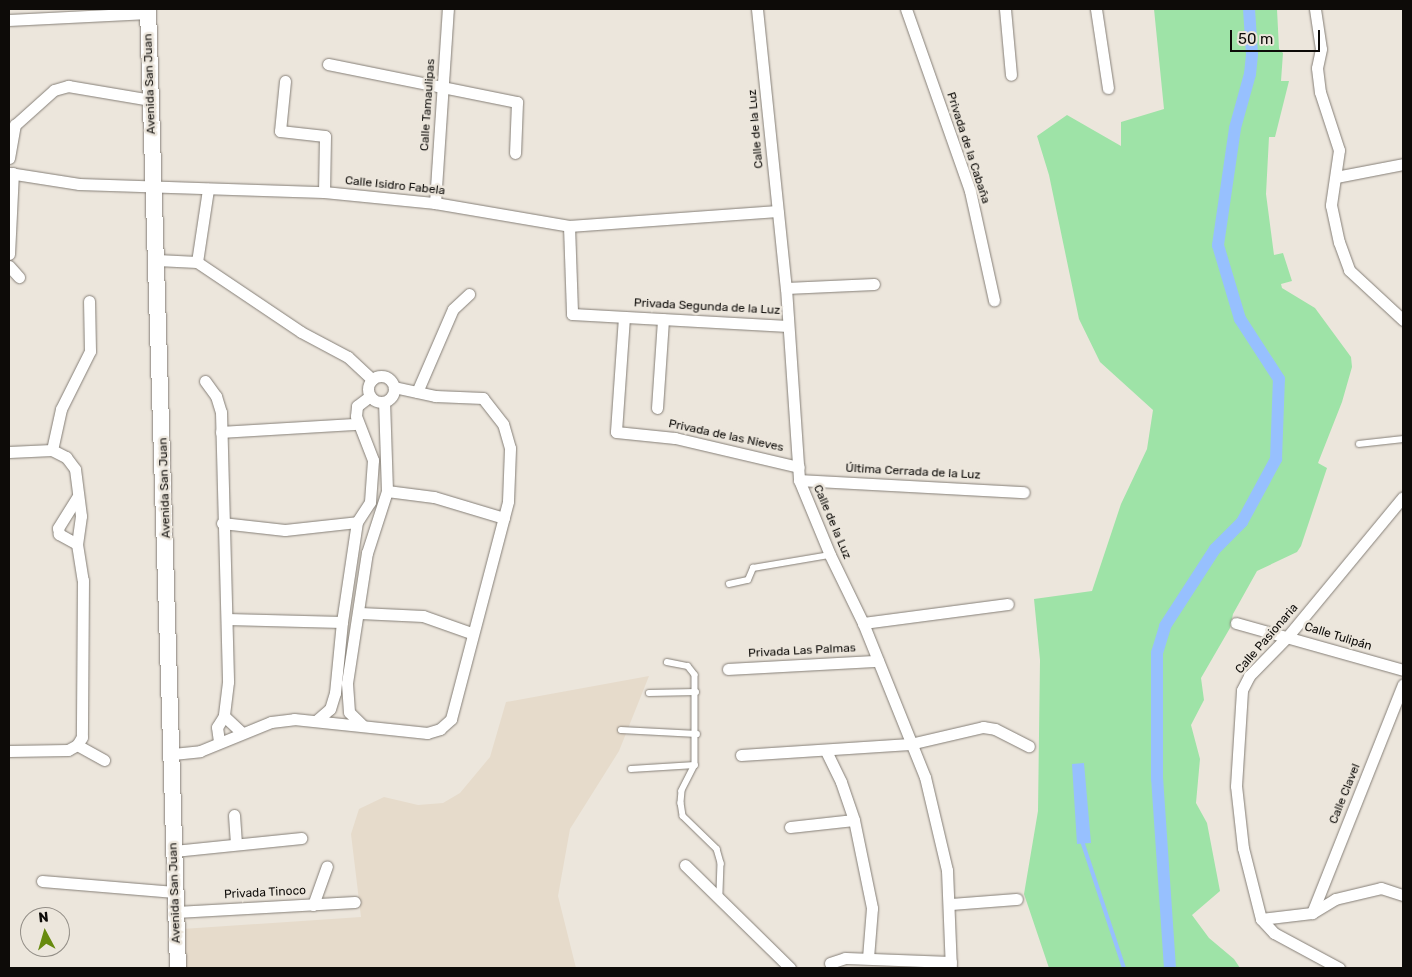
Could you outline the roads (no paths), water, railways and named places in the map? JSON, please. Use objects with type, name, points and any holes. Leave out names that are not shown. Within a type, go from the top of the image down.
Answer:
[{"type":"street","name":"Calle Tamaulipas","points":[[435,203],[448,9]]},
{"type":"street","name":"Calle de la Luz","points":[[760,9],[777,210],[786,288],[799,480],[830,554],[864,623],[924,777],[946,870],[950,904],[951,965]]},
{"type":"street","name":"Privada de la Cabaña","points":[[906,9],[970,191],[994,300]]},
{"type":"street","points":[[1005,9],[1012,75]]},
{"type":"street","points":[[1096,9],[1108,88]]},
{"type":"street","points":[[1315,9],[1321,49],[1317,68],[1320,92],[1335,129],[1339,150],[1331,205],[1350,270],[1403,320]]},
{"type":"street","points":[[9,20],[60,13],[148,11]]},
{"type":"street","name":"Avenida San Juan","points":[[148,11],[173,754],[178,968]]},
{"type":"street","points":[[328,64],[517,102],[515,153]]},
{"type":"street","points":[[284,81],[280,131],[325,136],[324,192]]},
{"type":"street","points":[[9,158],[12,124],[54,90],[68,86],[151,100]]},
{"type":"street","points":[[1336,177],[1403,164]]},
{"type":"street","points":[[9,254],[11,173]]},
{"type":"street","name":"Calle Isidro Fabela","points":[[11,173],[79,184],[324,192],[435,203],[569,226],[777,210]]},
{"type":"street","points":[[197,262],[208,189]]},
{"type":"street","name":"Privada Segunda de la Luz","points":[[569,226],[572,314],[788,326]]},
{"type":"street","points":[[157,260],[197,262],[300,332],[348,357],[372,379]]},
{"type":"street","points":[[9,266],[19,277]]},
{"type":"street","points":[[786,288],[874,284]]},
{"type":"street","points":[[416,392],[452,309],[469,294]]},
{"type":"street","points":[[52,450],[61,409],[90,351],[89,301]]},
{"type":"street","name":"Privada Segunda de la Luz","points":[[616,432],[624,316]]},
{"type":"street","points":[[657,408],[663,319]]},
{"type":"street","points":[[372,379],[387,377],[394,388],[392,396],[384,402]]},
{"type":"street","points":[[369,396],[367,387],[372,379]]},
{"type":"street","points":[[205,381],[216,396],[221,412],[222,523],[228,682],[224,716],[217,727],[219,741]]},
{"type":"street","points":[[173,754],[200,751],[219,741],[231,740],[241,732],[270,722],[316,721],[427,732],[440,729],[451,720],[472,633],[496,557],[508,501],[510,448],[503,424],[494,409],[483,398],[473,396],[435,396],[394,388]]},
{"type":"street","points":[[369,396],[384,402]]},
{"type":"street","points":[[316,721],[330,710],[335,693],[342,622],[357,522],[370,502],[373,460],[357,424],[357,406],[369,396]]},
{"type":"street","points":[[362,725],[350,712],[347,683],[360,613],[367,553],[388,491],[384,402]]},
{"type":"street","points":[[221,432],[357,424]]},
{"type":"street","name":"Privada de las Nieves","points":[[616,432],[675,438],[799,467]]},
{"type":"street","points":[[9,452],[52,450],[66,457],[75,469],[81,516],[77,544],[84,580],[82,736],[77,746],[68,750],[9,751]]},
{"type":"street","name":"Última Cerrada de la Luz","points":[[799,480],[1024,492]]},
{"type":"street","points":[[388,491],[434,497],[504,518]]},
{"type":"street","points":[[77,544],[59,534],[58,528],[78,496]]},
{"type":"street","name":"Calle Pasionaria","points":[[1261,919],[1242,840],[1236,786],[1237,729],[1242,690],[1249,676],[1288,636],[1403,497]]},
{"type":"street","points":[[222,523],[285,530],[357,522]]},
{"type":"street","points":[[864,623],[1008,604]]},
{"type":"street","points":[[360,613],[423,616],[472,633]]},
{"type":"street","points":[[227,619],[342,622]]},
{"type":"street","name":"Calle Tulipán","points":[[1236,623],[1288,636],[1403,670]]},
{"type":"street","name":"Privada Las Palmas","points":[[728,669],[878,661]]},
{"type":"street","name":"Calle Clavel","points":[[1312,913],[1403,684]]},
{"type":"street","points":[[224,716],[241,732]]},
{"type":"street","points":[[741,755],[826,751],[910,744],[983,727],[995,729],[1029,746]]},
{"type":"street","points":[[77,746],[104,760]]},
{"type":"street","points":[[826,751],[841,782],[854,820],[872,908],[868,958]]},
{"type":"street","points":[[234,815],[236,844]]},
{"type":"street","points":[[790,827],[854,820]]},
{"type":"street","points":[[174,851],[301,838]]},
{"type":"street","points":[[684,865],[790,968]]},
{"type":"street","points":[[313,904],[327,866]]},
{"type":"street","points":[[42,881],[175,892]]},
{"type":"street","points":[[1261,919],[1312,913],[1335,899],[1381,888],[1403,896]]},
{"type":"street","points":[[950,904],[1017,899]]},
{"type":"street","name":"Privada Tinoco","points":[[176,912],[355,902]]},
{"type":"street","points":[[1261,919],[1274,933],[1340,968]]},
{"type":"street","points":[[830,963],[845,958],[868,958],[951,965]]},
{"type":"lane","points":[[1359,444],[1403,439]]},
{"type":"lane","points":[[729,584],[748,580],[753,568],[830,554]]},
{"type":"lane","points":[[667,662],[688,666],[693,670],[696,692],[697,734],[695,765],[682,790],[683,816],[717,849],[721,863],[719,901]]},
{"type":"lane","points":[[649,693],[696,692]]},
{"type":"lane","points":[[622,730],[697,734]]},
{"type":"lane","points":[[631,768],[695,765]]},
{"type":"water","points":[[1084,763],[1091,843],[1077,844],[1072,764]]},
{"type":"waterway","points":[[1170,968],[1157,779],[1157,653],[1165,626],[1215,549],[1242,522],[1276,459],[1279,379],[1240,319],[1218,245],[1235,128],[1250,74],[1252,54],[1249,9]]},
{"type":"waterway","points":[[1083,844],[1124,968]]}]
